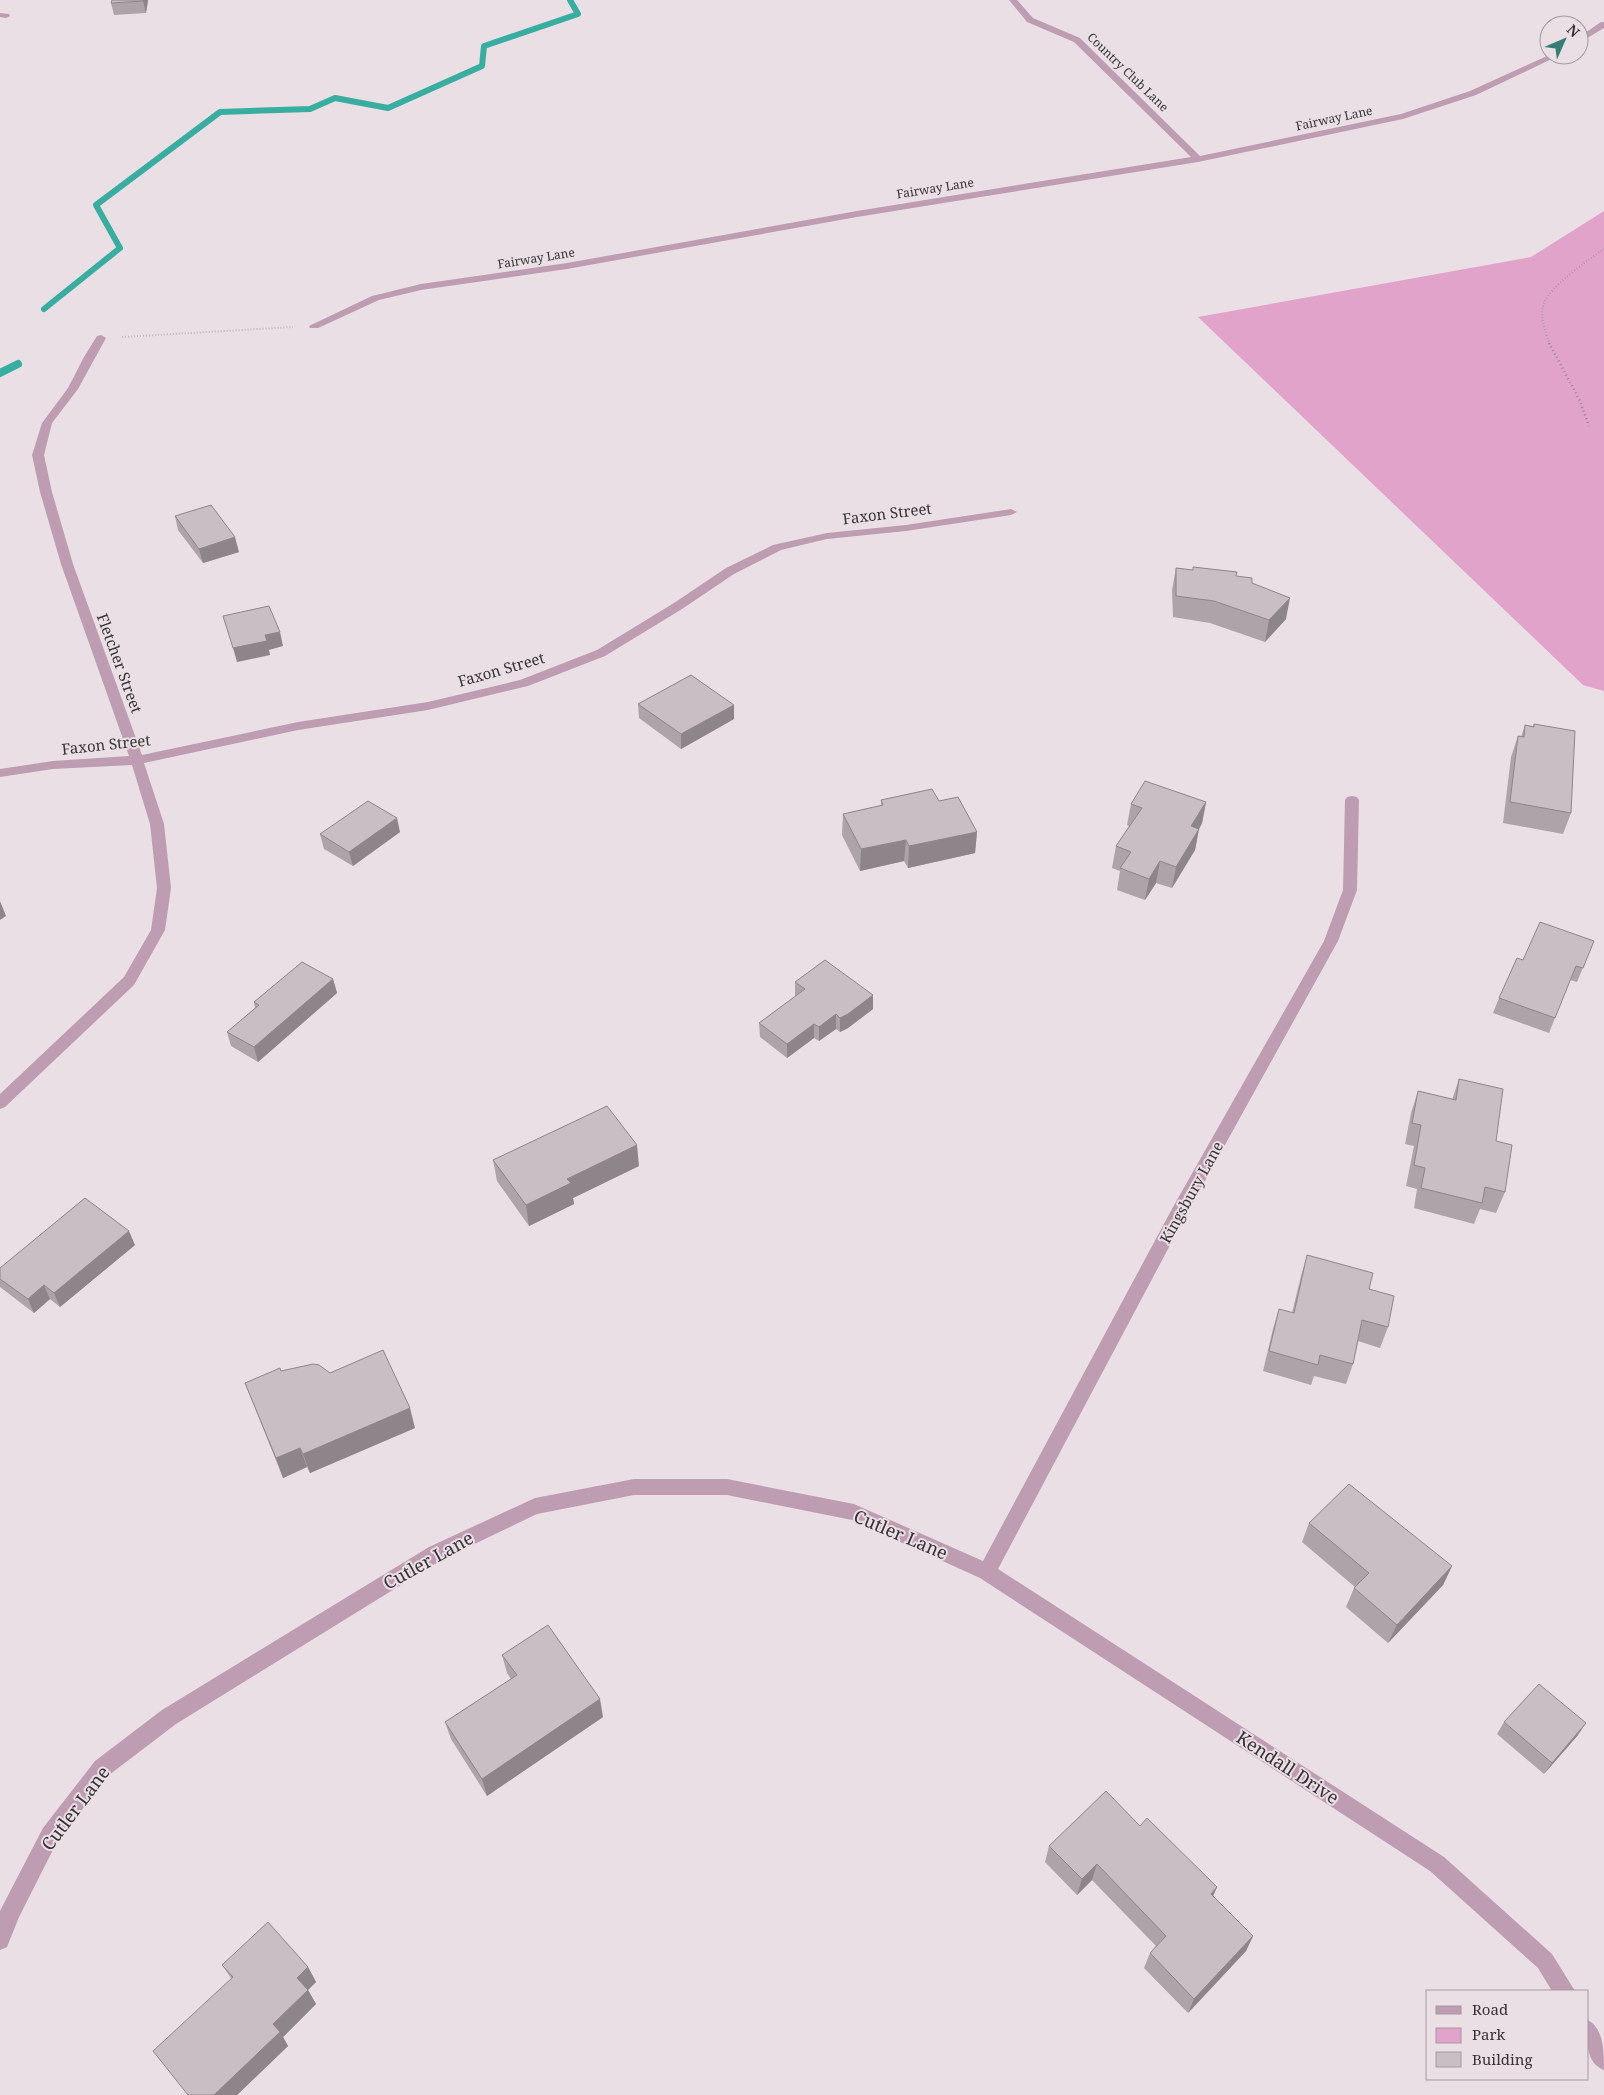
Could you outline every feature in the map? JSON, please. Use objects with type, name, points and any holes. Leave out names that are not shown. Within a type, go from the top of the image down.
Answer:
[{"type":"street","name":"Country Club Lane","points":[[1012,0],[1030,20],[1077,40],[1198,158]]},
{"type":"street","points":[[1589,34],[1604,24]]},
{"type":"street","name":"Fairway Lane","points":[[314,326],[376,298],[421,287],[567,266],[857,214],[1198,158],[1403,116],[1473,93],[1539,63]]},
{"type":"street","name":"Fletcher Street","points":[[0,1103],[129,980],[158,930],[164,888],[157,824],[137,760],[67,564],[46,492],[38,456],[47,423],[73,389],[101,338]]},
{"type":"street","name":"Faxon Street","points":[[0,773],[53,765],[137,760],[298,726],[428,706],[524,682],[601,653],[678,606],[730,571],[777,547],[828,536],[906,528],[1011,512]]},
{"type":"street","name":"Kingsbury Lane","points":[[987,1572],[1184,1204],[1331,941],[1350,890],[1352,800]]},
{"type":"street","name":"Cutler Lane","points":[[0,1940],[10,1912],[50,1835],[102,1768],[169,1717],[436,1553],[535,1506],[634,1487],[727,1487],[854,1512],[987,1572]]},
{"type":"street","name":"Kendall Drive","points":[[987,1572],[1437,1864],[1545,1961],[1563,1990]]},
{"type":"street","points":[[1589,2033],[1604,2059]]},
{"type":"path","points":[[1589,426],[1581,403],[1550,346],[1544,328],[1544,303],[1550,293],[1592,256],[1604,248]]},
{"type":"path","points":[[101,338],[314,326]]},
{"type":"green space","points":[[1604,211],[1604,691],[1583,685],[1198,317],[1531,257]]},
{"type":"building","points":[[112,0],[143,0],[143,1],[111,3]]},
{"type":"building","points":[[211,505],[235,537],[199,549],[175,516]]},
{"type":"building","points":[[1193,567],[1237,572],[1236,576],[1252,578],[1252,583],[1290,598],[1269,620],[1214,601],[1176,596],[1176,568],[1193,570]]},
{"type":"building","points":[[269,606],[280,632],[265,635],[267,641],[233,648],[223,616]]},
{"type":"building","points":[[691,675],[734,705],[681,734],[638,704]]},
{"type":"building","points":[[1534,724],[1575,731],[1571,813],[1510,802],[1518,736],[1524,737],[1525,725],[1534,727]]},
{"type":"building","points":[[1145,781],[1206,802],[1191,826],[1199,829],[1176,867],[1160,861],[1149,879],[1120,868],[1131,852],[1116,846],[1142,808],[1131,804]]},
{"type":"building","points":[[932,789],[939,801],[958,797],[977,832],[909,846],[906,840],[861,849],[843,814],[883,805],[881,800]]},
{"type":"building","points":[[368,801],[397,818],[349,852],[320,834]]},
{"type":"building","points":[[1540,922],[1594,941],[1583,968],[1576,966],[1555,1018],[1499,998],[1517,958],[1523,960]]},
{"type":"building","points":[[825,960],[873,995],[848,1014],[840,1018],[836,1014],[819,1027],[814,1024],[787,1044],[759,1023],[805,989],[795,982]]},
{"type":"building","points":[[302,962],[333,979],[254,1047],[227,1032],[259,1005],[254,1002]]},
{"type":"building","points":[[1459,1079],[1503,1089],[1496,1141],[1512,1145],[1505,1192],[1485,1187],[1482,1203],[1421,1188],[1425,1168],[1414,1165],[1421,1125],[1412,1123],[1418,1091],[1456,1100]]},
{"type":"building","points":[[607,1106],[637,1145],[567,1179],[571,1183],[526,1205],[493,1160]]},
{"type":"building","points":[[85,1198],[129,1231],[54,1293],[44,1285],[28,1299],[0,1279],[0,1268]]},
{"type":"building","points":[[1307,1255],[1373,1273],[1369,1289],[1394,1296],[1388,1327],[1362,1320],[1353,1364],[1320,1355],[1318,1365],[1269,1351],[1279,1309],[1294,1313]]},
{"type":"building","points":[[383,1350],[410,1408],[303,1454],[300,1448],[276,1458],[245,1383],[280,1368],[281,1371],[313,1364],[319,1365],[330,1373]]},
{"type":"building","points":[[1349,1484],[1452,1566],[1397,1625],[1354,1588],[1369,1573],[1309,1523]]},
{"type":"building","points":[[548,1625],[600,1699],[482,1779],[445,1722],[517,1675],[502,1655]]},
{"type":"building","points":[[1539,1684],[1586,1723],[1552,1763],[1504,1722]]},
{"type":"building","points":[[1106,1791],[1140,1826],[1147,1818],[1217,1887],[1211,1894],[1253,1936],[1194,1999],[1150,1953],[1166,1936],[1097,1864],[1082,1879],[1049,1846]]},
{"type":"building","points":[[268,1922],[308,1967],[297,1978],[308,1990],[273,2024],[280,2032],[214,2095],[188,2095],[153,2051],[233,1977],[222,1965]]},
{"type":"waterway","points":[[44,309],[120,248],[96,205],[220,112],[310,109],[335,98],[388,108],[482,66],[484,46],[578,14],[570,0]]},
{"type":"waterway","points":[[0,373],[18,364]]}]
